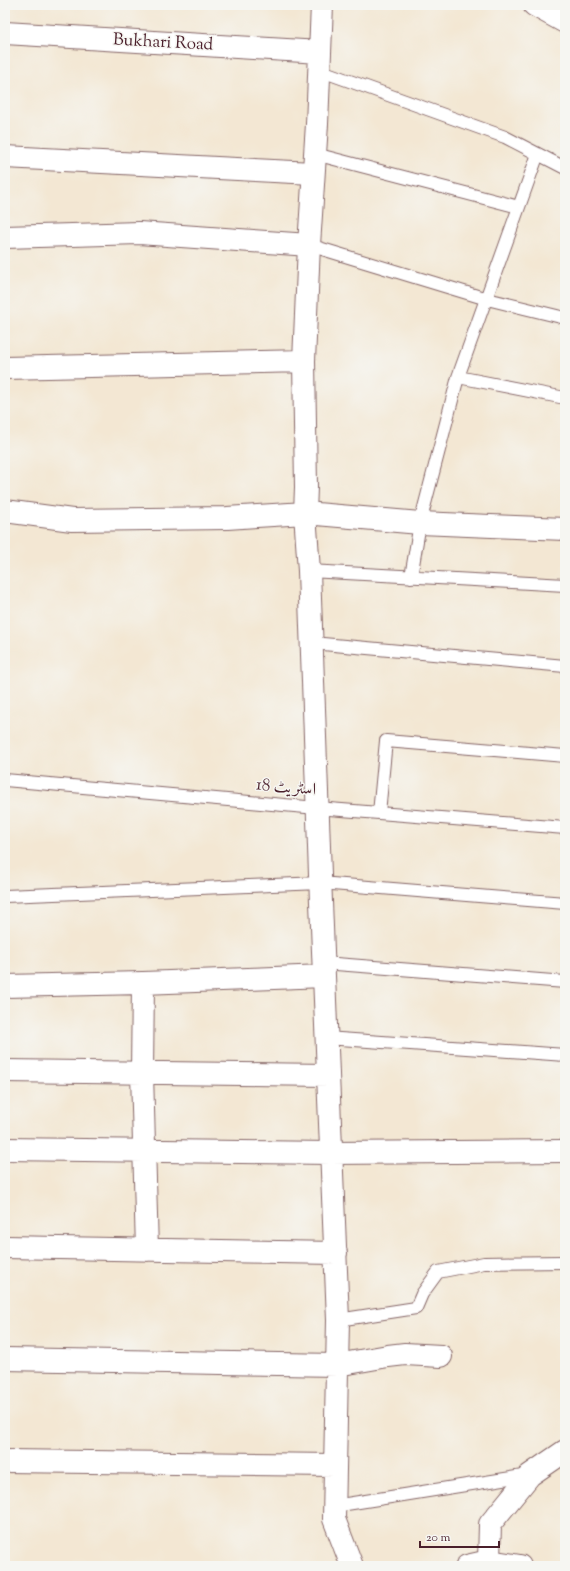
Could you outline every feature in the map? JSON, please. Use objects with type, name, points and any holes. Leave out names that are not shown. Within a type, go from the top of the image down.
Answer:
[{"type":"street","points":[[322,5],[304,361],[305,513],[312,643],[317,808],[338,1320],[334,1519],[352,1566]]},
{"type":"street","points":[[534,5],[565,22]]},
{"type":"street","name":"Bukhari Road","points":[[5,33],[320,61]]},
{"type":"street","points":[[5,157],[314,164]]},
{"type":"street","points":[[5,238],[139,233],[309,245]]},
{"type":"street","points":[[5,368],[304,361]]},
{"type":"street","points":[[5,511],[72,520],[227,518],[305,513],[420,523],[565,529]]},
{"type":"street","points":[[5,986],[143,983],[324,970]]},
{"type":"street","points":[[143,983],[142,1072],[147,1250]]},
{"type":"street","points":[[5,1071],[328,1075]]},
{"type":"street","points":[[5,1149],[331,1153],[565,1150]]},
{"type":"street","points":[[5,1247],[336,1253]]},
{"type":"street","points":[[5,1359],[337,1365],[404,1354],[442,1356]]},
{"type":"street","points":[[489,1561],[490,1524],[530,1475],[565,1451]]},
{"type":"street","points":[[5,1461],[335,1465]]},
{"type":"street","points":[[467,1566],[489,1561],[520,1566]]},
{"type":"lane","points":[[320,61],[505,137],[565,168]]},
{"type":"lane","points":[[411,577],[420,523],[458,377],[538,154]]},
{"type":"lane","points":[[314,164],[519,207]]},
{"type":"lane","points":[[309,245],[487,299],[565,318]]},
{"type":"lane","points":[[458,377],[565,398]]},
{"type":"lane","points":[[309,571],[565,585]]},
{"type":"lane","points":[[312,643],[565,666]]},
{"type":"lane","points":[[378,813],[386,741],[565,756]]},
{"type":"lane","name":"اسٹریٹ 18","points":[[5,780],[317,808],[565,828]]},
{"type":"lane","points":[[5,896],[320,883],[565,903]]},
{"type":"lane","points":[[324,970],[565,982]]},
{"type":"lane","points":[[326,1038],[565,1054]]},
{"type":"lane","points":[[338,1320],[416,1308],[422,1294],[438,1272],[484,1263],[565,1262]]},
{"type":"lane","points":[[334,1506],[530,1475]]}]
